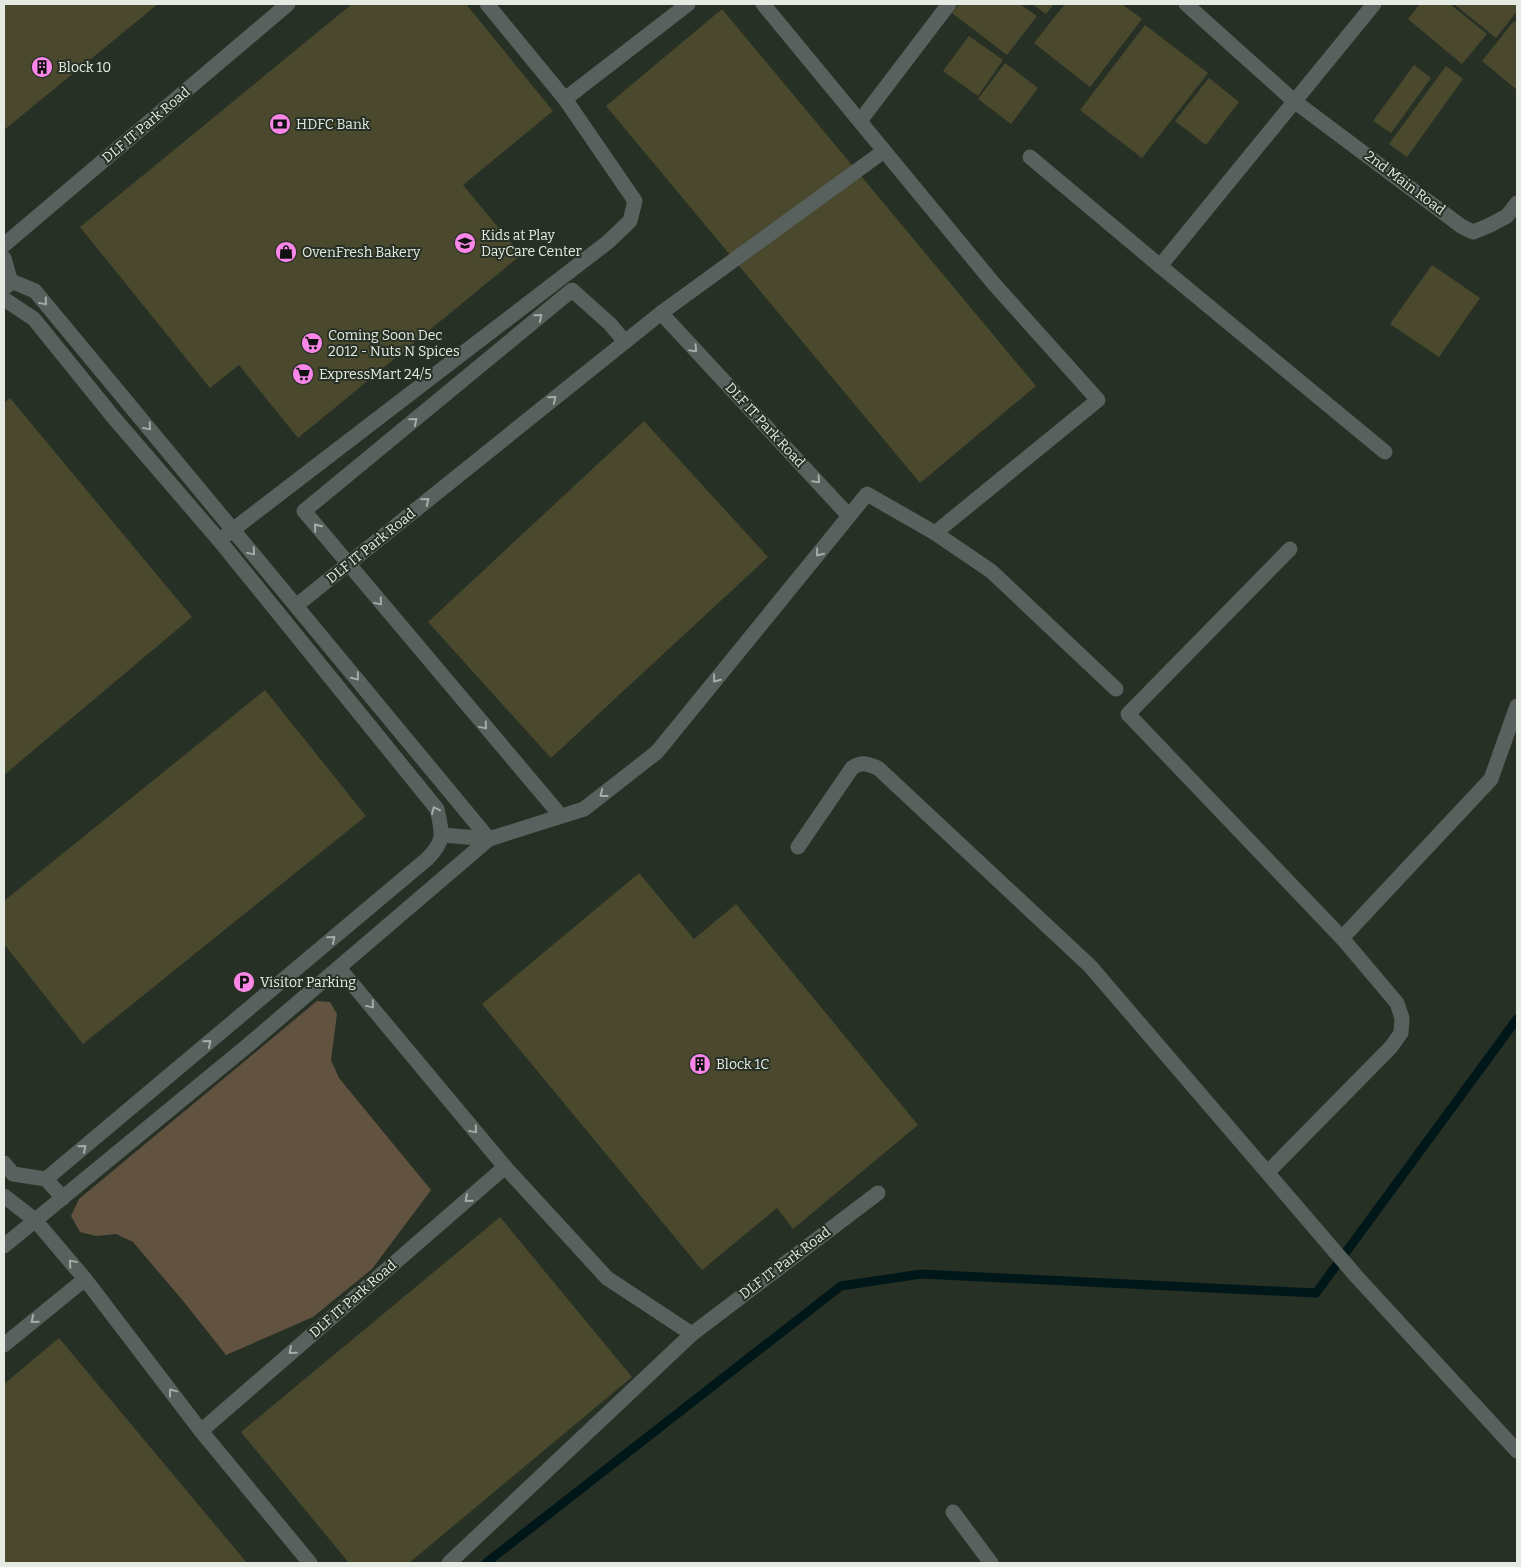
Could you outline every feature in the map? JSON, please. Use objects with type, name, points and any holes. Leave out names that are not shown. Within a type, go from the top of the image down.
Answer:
[{"type":"street","name":"DLF IT Park Road","points":[[4,245],[288,4]]},
{"type":"street","points":[[219,540],[608,242],[630,221],[635,201],[564,99],[487,4]]},
{"type":"street","points":[[564,99],[688,4]]},
{"type":"street","points":[[763,4],[994,284],[1098,400],[935,533]]},
{"type":"street","points":[[860,121],[949,4]]},
{"type":"street","points":[[1186,4],[1294,101]]},
{"type":"street","points":[[1160,266],[1374,4]]},
{"type":"street","name":"2nd Main Road","points":[[1294,101],[1461,226],[1473,232],[1507,216],[1517,203]]},
{"type":"street","points":[[660,313],[884,151]]},
{"type":"street","points":[[1030,157],[1385,452]]},
{"type":"street","points":[[4,258],[7,278],[4,298],[34,318],[114,418],[219,540],[437,809],[443,835],[437,850],[427,860],[46,1179]]},
{"type":"street","points":[[7,278],[35,290],[489,839]]},
{"type":"street","points":[[560,816],[304,511],[572,290],[610,324],[625,342]]},
{"type":"street","name":"DLF IT Park Road","points":[[297,605],[660,313],[850,516]]},
{"type":"street","points":[[443,835],[489,839],[584,809],[657,752],[867,494],[935,533],[991,571],[1116,689]]},
{"type":"street","points":[[1268,1172],[1391,1047],[1401,1033],[1402,1018],[1397,1003],[1342,938],[1128,714],[1290,549]]},
{"type":"street","points":[[1342,938],[1491,779],[1517,706]]},
{"type":"street","points":[[798,847],[852,768],[859,763],[878,768],[1090,966],[1356,1276],[1517,1451]]},
{"type":"street","points":[[4,1246],[340,968],[489,839]]},
{"type":"street","points":[[340,968],[505,1167],[607,1278],[692,1334]]},
{"type":"street","points":[[229,1025],[247,1046]]},
{"type":"street","name":"DLF IT Park Road","points":[[201,1431],[505,1167]]},
{"type":"street","points":[[7,1173],[46,1179],[63,1198]]},
{"type":"street","name":"DLF IT Park Road","points":[[449,1563],[692,1334],[878,1193]]},
{"type":"street","points":[[4,1196],[36,1220],[85,1278],[201,1431],[310,1563]]},
{"type":"street","points":[[4,1345],[85,1278]]},
{"type":"street","points":[[952,1512],[991,1563]]},
{"type":"shaded area","points":[[317,1001],[330,1002],[337,1014],[331,1060],[339,1078],[431,1190],[372,1269],[313,1317],[226,1355],[133,1242],[116,1234],[96,1236],[80,1232],[71,1216],[79,1199]]},
{"type":"building","name":"Block 10","points":[[4,4],[158,4],[4,130]]},
{"type":"building","points":[[352,4],[466,4],[553,111],[463,185],[521,255],[298,438],[239,365],[210,388],[80,227]]},
{"type":"building","points":[[959,4],[1020,4],[1037,16],[1007,55],[952,13]]},
{"type":"building","points":[[1032,4],[1054,4],[1046,14]]},
{"type":"building","points":[[1065,4],[1122,4],[1142,19],[1090,87],[1034,43]]},
{"type":"building","points":[[1420,4],[1450,4],[1487,34],[1462,64],[1408,19]]},
{"type":"building","points":[[1454,4],[1517,4],[1517,11],[1496,38]]},
{"type":"building","points":[[722,9],[1036,386],[920,483],[606,106]]},
{"type":"building","points":[[1514,21],[1517,24],[1517,90],[1482,61]]},
{"type":"building","points":[[1145,25],[1208,73],[1142,158],[1080,110]]},
{"type":"building","points":[[969,36],[1003,60],[978,96],[943,71]]},
{"type":"building","points":[[1005,63],[1038,88],[1011,124],[978,99]]},
{"type":"building","points":[[1414,65],[1431,78],[1391,133],[1373,121]]},
{"type":"building","points":[[1446,66],[1463,79],[1407,157],[1389,144]]},
{"type":"building","points":[[1209,78],[1239,102],[1206,145],[1175,121]]},
{"type":"building","points":[[1432,265],[1480,298],[1439,357],[1390,324]]},
{"type":"building","points":[[10,398],[192,617],[4,775],[4,403]]},
{"type":"building","points":[[644,421],[768,557],[551,758],[428,622]]},
{"type":"building","points":[[265,690],[366,816],[83,1044],[4,944],[4,901]]},
{"type":"building","name":"Block 1C","points":[[639,873],[694,939],[736,904],[918,1125],[793,1229],[777,1208],[702,1270],[482,1004]]},
{"type":"building","points":[[500,1217],[632,1377],[409,1563],[349,1563],[241,1432]]},
{"type":"building","points":[[59,1338],[247,1563],[4,1563],[4,1384]]},
{"type":"waterway","points":[[486,1563],[841,1286],[921,1274],[1316,1293],[1517,1019]]},
{"type":"place","name":"Block 10","points":[[42,67]]},
{"type":"place","name":"HDFC Bank","points":[[280,124]]},
{"type":"place","name":"Kids at Play DayCare Center","points":[[465,243]]},
{"type":"place","name":"OvenFresh Bakery","points":[[286,252]]},
{"type":"place","name":"Coming Soon Dec 2012 - Nuts N Spices","points":[[312,343]]},
{"type":"place","name":"ExpressMart 24/5","points":[[303,374]]},
{"type":"place","name":"Visitor Parking","points":[[244,982]]},
{"type":"place","name":"Block 1C","points":[[700,1064]]}]
